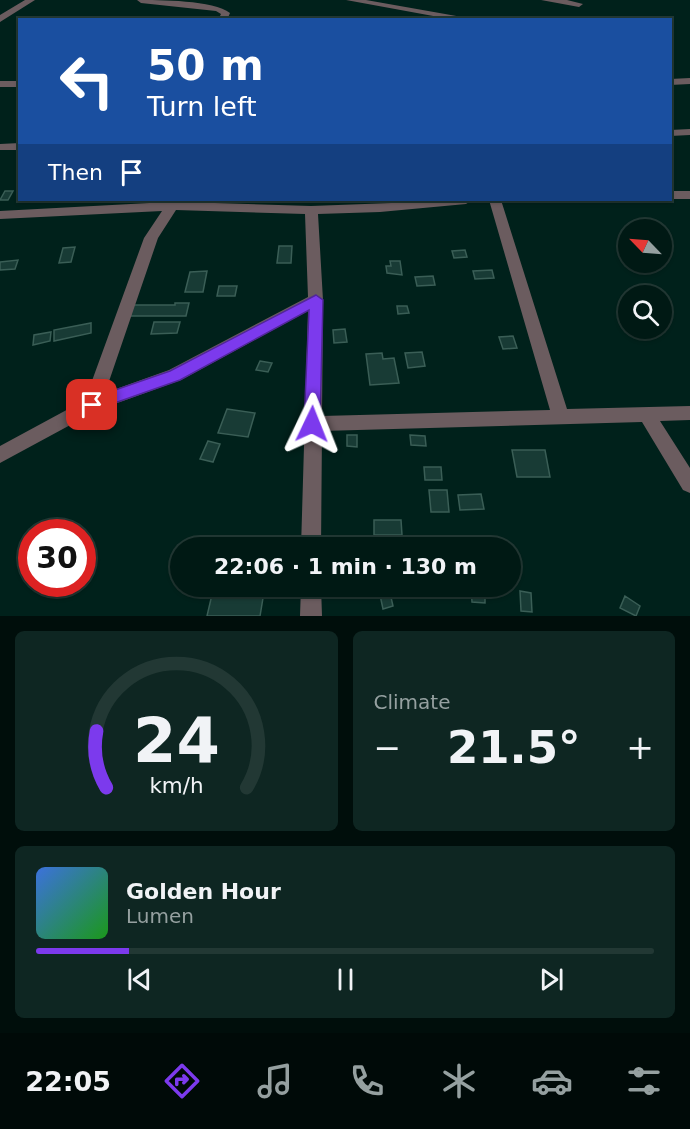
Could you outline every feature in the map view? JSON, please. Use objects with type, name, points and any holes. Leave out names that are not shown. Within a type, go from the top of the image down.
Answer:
[{"type":"street","points":[[0,19],[31,0]]},
{"type":"street","points":[[141,0],[218,9],[226,13],[223,18]]},
{"type":"street","points":[[350,0],[463,18]]},
{"type":"street","points":[[545,0],[578,5]]},
{"type":"street","points":[[402,8],[406,18]]},
{"type":"street","points":[[0,9],[15,9]]},
{"type":"street","points":[[672,82],[690,81]]},
{"type":"street","points":[[0,84],[18,84]]},
{"type":"street","points":[[672,133],[690,132]]},
{"type":"street","points":[[0,147],[18,146]]},
{"type":"street","points":[[672,195],[690,195]]},
{"type":"street","points":[[0,215],[175,203],[311,210],[380,208],[455,201]]},
{"type":"street","points":[[495,201],[561,418]]},
{"type":"street","points":[[92,405],[151,238],[175,203]]},
{"type":"street","points":[[311,210],[316,300],[311,537]]},
{"type":"street","points":[[0,455],[92,405],[175,375],[316,300]]},
{"type":"street","points":[[312,424],[690,413]]},
{"type":"street","points":[[646,414],[690,484]]},
{"type":"street","points":[[311,597],[311,616]]},
{"type":"building","points":[[5,191],[13,191],[8,200],[0,200]]},
{"type":"building","points":[[279,246],[292,246],[291,263],[277,263]]},
{"type":"building","points":[[75,247],[71,262],[59,263],[63,248]]},
{"type":"building","points":[[465,250],[467,257],[454,258],[452,251]]},
{"type":"building","points":[[18,260],[15,269],[0,270],[0,262]]},
{"type":"building","points":[[390,261],[400,261],[402,275],[387,273],[386,266],[391,266]]},
{"type":"building","points":[[492,270],[494,278],[475,279],[473,271]]},
{"type":"building","points":[[207,271],[203,292],[185,292],[190,272]]},
{"type":"building","points":[[433,276],[435,285],[417,286],[415,277]]},
{"type":"building","points":[[219,286],[237,286],[235,296],[217,296]]},
{"type":"building","points":[[175,303],[189,303],[186,316],[130,316],[133,305],[175,305]]},
{"type":"building","points":[[397,306],[407,306],[409,313],[398,314]]},
{"type":"building","points":[[154,322],[180,322],[177,333],[151,334]]},
{"type":"building","points":[[91,323],[91,333],[54,341],[54,330]]},
{"type":"building","points":[[345,329],[347,342],[334,343],[333,330]]},
{"type":"building","points":[[51,332],[50,341],[33,345],[34,335]]},
{"type":"building","points":[[513,336],[517,348],[503,349],[499,337]]},
{"type":"building","points":[[422,352],[425,366],[408,368],[405,353]]},
{"type":"building","points":[[382,353],[383,359],[394,358],[399,383],[370,385],[366,354]]},
{"type":"building","points":[[260,361],[272,363],[268,372],[256,370]]},
{"type":"building","points":[[227,409],[255,413],[248,437],[218,433]]},
{"type":"building","points":[[347,435],[357,435],[357,447],[347,446]]},
{"type":"building","points":[[410,435],[425,436],[426,446],[411,445]]},
{"type":"building","points":[[208,441],[220,444],[213,462],[200,459]]},
{"type":"building","points":[[512,450],[545,450],[550,477],[517,477]]},
{"type":"building","points":[[424,467],[441,467],[442,480],[425,480]]},
{"type":"building","points":[[429,490],[447,490],[449,512],[431,512]]},
{"type":"building","points":[[481,494],[484,509],[460,510],[458,495]]},
{"type":"building","points":[[374,520],[401,520],[402,535],[374,535]]},
{"type":"building","points":[[521,591],[531,593],[532,612],[521,611]]},
{"type":"building","points":[[625,596],[640,606],[636,616],[620,608]]},
{"type":"building","points":[[211,597],[263,597],[260,616],[207,616]]},
{"type":"building","points":[[380,597],[391,597],[393,606],[383,609]]},
{"type":"building","points":[[472,597],[485,597],[485,603],[472,602]]},
{"type":"route","points":[[92,405],[175,375],[283,320],[316,300],[312,424]]}]
